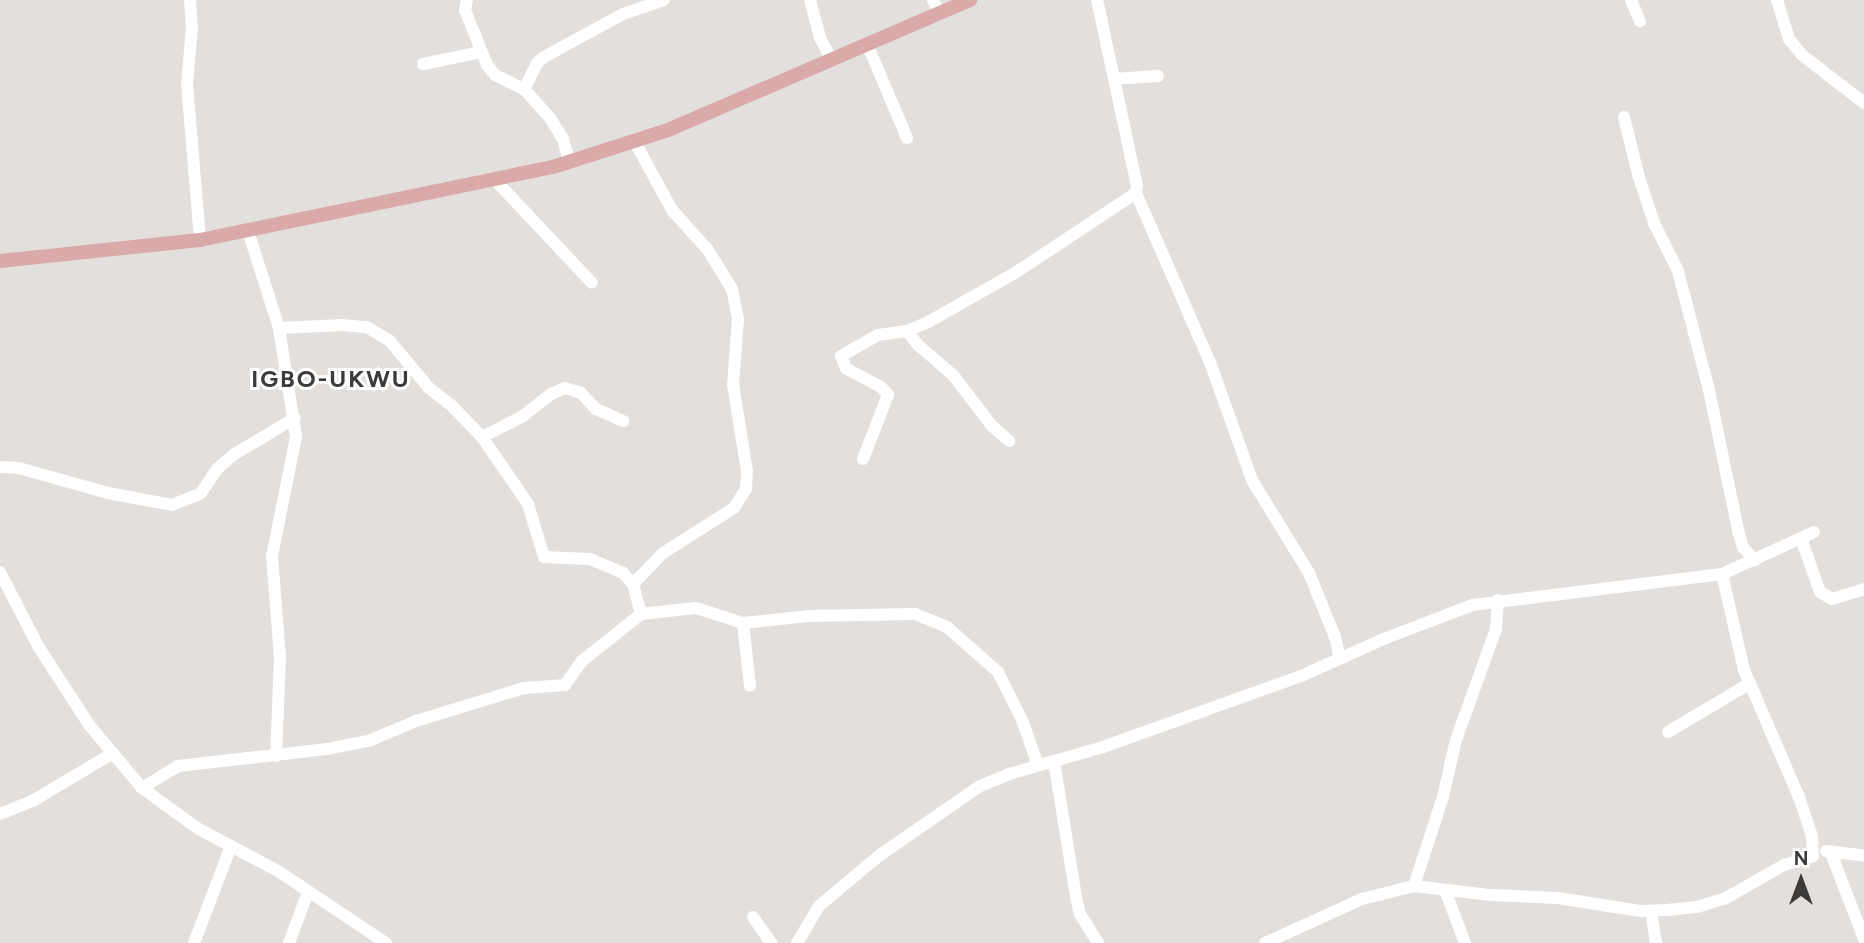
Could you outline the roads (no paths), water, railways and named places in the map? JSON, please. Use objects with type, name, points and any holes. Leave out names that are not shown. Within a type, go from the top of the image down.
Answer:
[{"type":"main road","points":[[0,261],[200,240],[495,180],[569,162],[635,142],[868,46],[936,7],[970,0]]},
{"type":"street","points":[[190,0],[192,27],[187,85],[200,240]]},
{"type":"street","points":[[467,0],[465,10],[481,52],[495,75],[524,89],[558,127],[569,162]]},
{"type":"street","points":[[524,89],[537,62],[544,57],[623,14],[664,0]]},
{"type":"street","points":[[810,0],[820,38],[831,59]]},
{"type":"street","points":[[1097,0],[1137,186],[1136,193],[1210,362],[1252,480],[1309,573],[1335,637],[1340,658]]},
{"type":"street","points":[[1631,0],[1640,21]]},
{"type":"street","points":[[1777,0],[1788,40],[1802,55],[1864,103]]},
{"type":"street","points":[[868,46],[907,138]]},
{"type":"street","points":[[423,64],[481,52]]},
{"type":"street","points":[[1114,79],[1158,76]]},
{"type":"street","points":[[1624,117],[1654,223],[1678,271],[1709,390],[1738,530],[1743,547],[1755,561]]},
{"type":"street","points":[[633,584],[663,553],[734,508],[746,489],[747,471],[733,385],[738,319],[732,289],[708,250],[672,210],[635,142]]},
{"type":"street","points":[[495,180],[592,283]]},
{"type":"street","points":[[863,459],[888,395],[881,387],[846,368],[841,356],[878,335],[906,331],[1015,273],[1136,193]]},
{"type":"street","points":[[248,231],[279,328],[295,418],[296,438],[272,556],[280,657],[276,756]]},
{"type":"street","points":[[279,328],[342,325],[367,327],[389,340],[429,388],[453,407],[482,438],[528,504],[544,557],[590,559],[623,573],[633,584],[641,614]]},
{"type":"street","points":[[906,331],[953,375],[992,426],[1009,441]]},
{"type":"street","points":[[482,438],[523,416],[551,394],[565,388],[581,393],[596,409],[623,421]]},
{"type":"street","points":[[0,467],[172,505],[201,493],[217,469],[233,455],[295,418]]},
{"type":"street","points":[[797,943],[819,906],[880,855],[980,786],[1038,765],[1103,747],[1301,676],[1473,605],[1722,574],[1814,532]]},
{"type":"street","points":[[1801,538],[1820,592],[1832,599],[1864,589]]},
{"type":"street","points":[[0,572],[38,646],[90,726],[142,788],[197,828],[308,892],[386,943]]},
{"type":"street","points":[[1265,943],[1362,899],[1414,886],[1558,898],[1651,911],[1697,907],[1724,899],[1784,866],[1808,859],[1815,851],[1814,844],[1790,773],[1749,684],[1722,574]]},
{"type":"street","points":[[1414,886],[1443,797],[1456,740],[1496,629],[1498,600]]},
{"type":"street","points":[[142,788],[178,765],[276,756],[371,740],[416,721],[524,688],[565,685],[582,661],[641,614],[696,608],[743,623],[808,616],[915,614],[947,627],[998,671],[1022,720],[1038,765]]},
{"type":"street","points":[[743,623],[750,686]]},
{"type":"street","points":[[1668,732],[1749,684]]},
{"type":"street","points":[[0,814],[34,800],[113,754]]},
{"type":"street","points":[[1054,761],[1080,914],[1098,943]]},
{"type":"street","points":[[1814,844],[1831,853],[1864,856]]},
{"type":"street","points":[[194,943],[231,846]]},
{"type":"street","points":[[1831,853],[1864,939]]},
{"type":"street","points":[[1445,890],[1465,943]]},
{"type":"street","points":[[289,943],[308,892]]},
{"type":"street","points":[[1651,911],[1656,943]]},
{"type":"street","points":[[754,917],[771,943]]},
{"type":"district","name":"IGBO-UKWU","points":[[331,379]]}]
